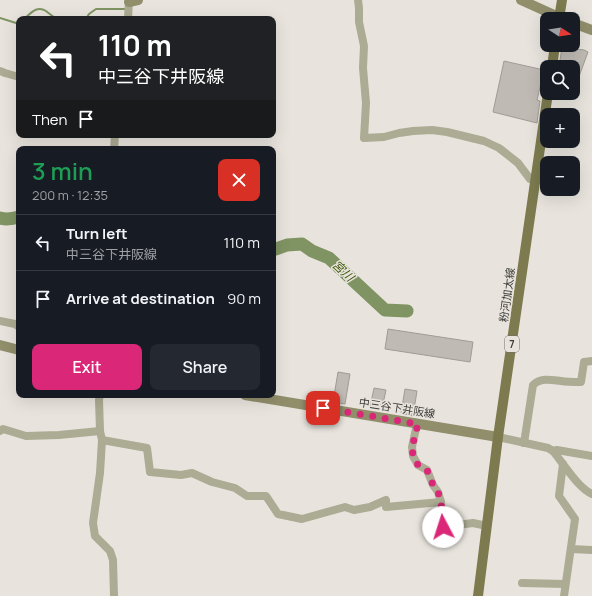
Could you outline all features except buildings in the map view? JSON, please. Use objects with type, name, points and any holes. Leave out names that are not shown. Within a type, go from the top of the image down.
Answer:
[{"type":"main road","points":[[521,0],[546,12]]},
{"type":"main road","points":[[561,12],[562,0]]},
{"type":"main road","points":[[580,26],[592,30]]},
{"type":"main road","name":"粉河加太線","points":[[478,596],[498,437],[547,100]]},
{"type":"main road","points":[[0,345],[16,349]]},
{"type":"main road","name":"中三谷下井阪線","points":[[263,398],[498,437]]},
{"type":"street","points":[[358,0],[359,22],[364,46],[363,68],[366,104],[364,138],[384,137],[399,133],[432,130],[484,141],[499,148],[518,163],[530,179],[536,180]]},
{"type":"street","points":[[129,16],[132,1]]},
{"type":"street","points":[[0,71],[16,76]]},
{"type":"street","points":[[0,321],[16,325]]},
{"type":"street","points":[[524,443],[534,385],[536,382],[548,379],[580,382],[584,362],[592,361]]},
{"type":"street","points":[[99,398],[100,431],[102,440],[100,473],[93,523],[94,536],[110,551],[113,560],[114,596]]},
{"type":"street","points":[[418,424],[412,447],[413,456],[418,465],[427,470],[433,485],[438,492],[441,502],[443,527],[473,523],[487,526]]},
{"type":"street","points":[[0,431],[4,429],[26,436],[59,435],[100,431]]},
{"type":"street","points":[[498,437],[548,448],[553,451],[580,486],[592,494]]},
{"type":"street","points":[[102,440],[147,448],[150,472],[181,475],[192,473],[212,482],[236,488],[247,496],[266,496],[278,514],[302,519],[345,507],[354,510],[370,507],[386,500],[386,507],[441,502]]},
{"type":"street","points":[[553,451],[557,450],[592,456]]},
{"type":"street","points":[[563,464],[559,496],[575,519],[564,596]]},
{"type":"street","points":[[571,548],[592,550]]},
{"type":"street","points":[[522,583],[565,584]]},
{"type":"waterway","points":[[27,16],[37,9],[43,9],[53,16]]},
{"type":"waterway","points":[[88,16],[96,9],[126,9]]},
{"type":"waterway","points":[[0,18],[16,23]]},
{"type":"waterway","name":"宮川","points":[[0,218],[10,219],[16,218]]},
{"type":"waterway","name":"宮川","points":[[276,249],[287,245],[302,244],[312,251],[329,258],[385,310],[407,311]]},
{"type":"route","points":[[323,408],[418,424],[412,447],[413,456],[418,465],[427,470],[433,485],[438,492],[441,502],[443,527]]}]
